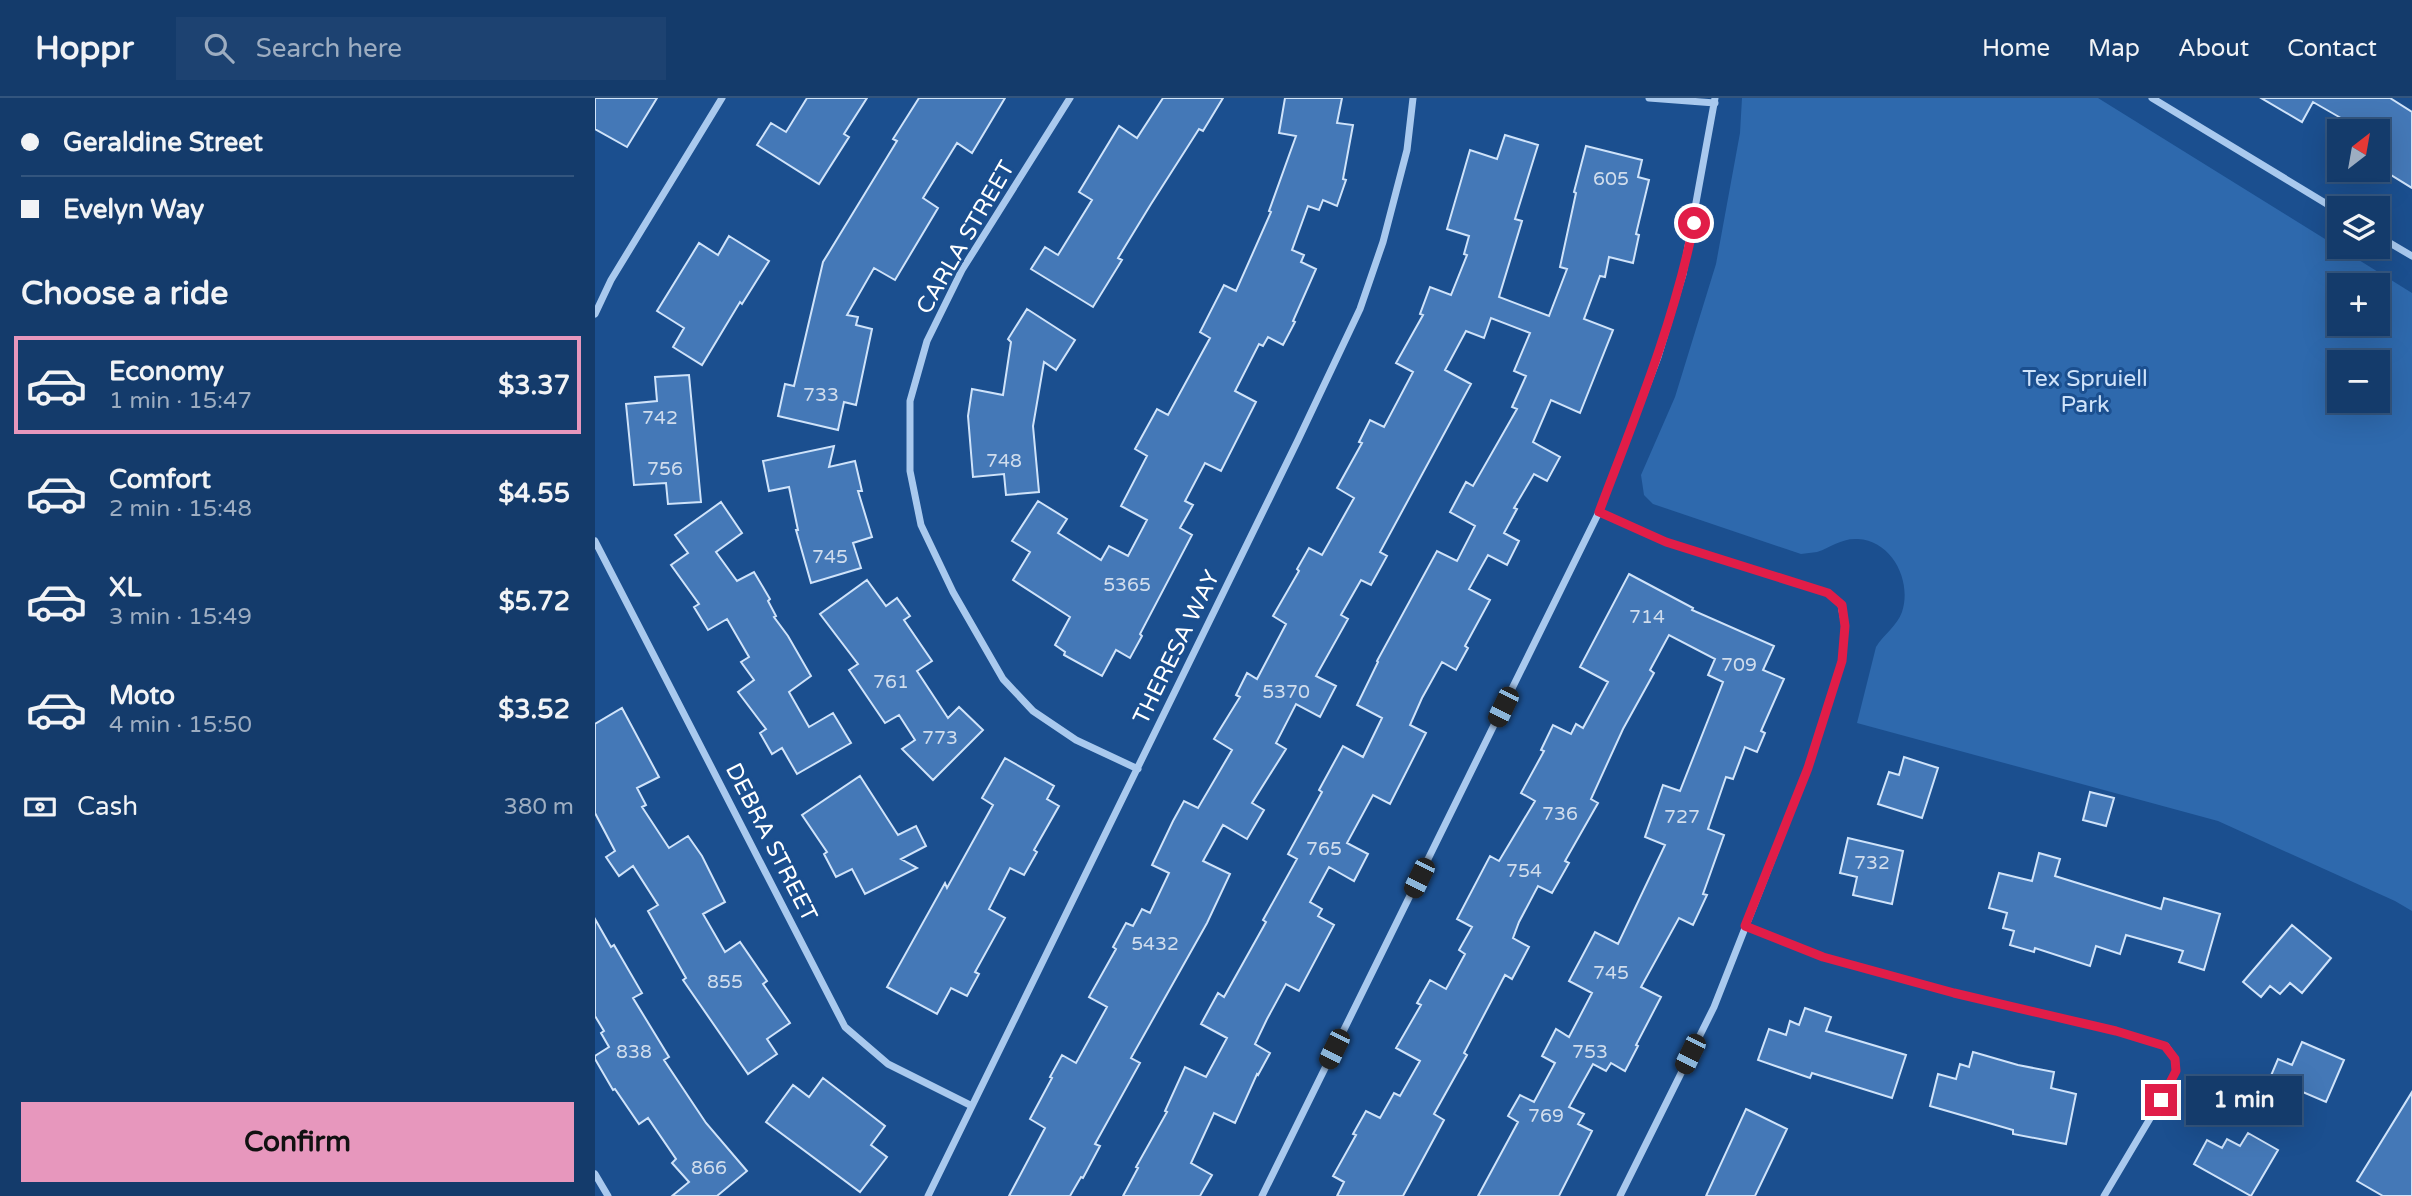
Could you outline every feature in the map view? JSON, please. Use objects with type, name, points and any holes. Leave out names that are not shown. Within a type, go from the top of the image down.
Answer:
[{"type":"street","points":[[595,314],[611,281],[722,98]]},
{"type":"street","name":"CARLA STREET","points":[[1070,98],[962,270],[927,341],[910,401],[910,471],[921,524],[953,592],[1003,679],[1034,711],[1076,740],[1138,769]]},
{"type":"street","name":"THERESA WAY","points":[[928,1196],[1360,309],[1383,242],[1407,150],[1413,98]]},
{"type":"street","points":[[1262,1196],[1599,512],[1658,357],[1683,274],[1715,101],[1649,98]]},
{"type":"street","points":[[2152,98],[2327,204]]},
{"type":"street","points":[[2390,243],[2412,256]]},
{"type":"street","points":[[1599,512],[1666,542],[1828,593],[1842,605],[1845,626],[1842,661],[1808,768],[1714,1007],[1620,1196]]},
{"type":"street","name":"DEBRA STREET","points":[[595,541],[845,1027],[888,1065],[972,1106]]},
{"type":"street","points":[[1745,926],[1823,957],[1954,993],[2116,1031],[2165,1046],[2175,1059],[2176,1071],[2104,1196]]},
{"type":"street","points":[[595,1174],[608,1196]]},
{"type":"green space","name":"Tex Spruiell Park","points":[[1742,98],[2098,98],[2327,240],[2327,259],[2357,259],[2380,273],[2327,273],[2327,336],[2390,336],[2390,279],[2412,293],[2412,911],[2218,821],[1857,723],[1876,647],[1902,612],[1902,576],[1890,555],[1870,541],[1858,539],[1842,541],[1817,552],[1801,554],[1653,504],[1644,495],[1641,475],[1675,397],[1716,264],[1740,133]]},
{"type":"building","points":[[595,98],[657,98],[627,147],[595,129]]},
{"type":"building","points":[[807,98],[867,98],[844,134],[849,137],[819,184],[757,145],[771,123],[786,132]]},
{"type":"building","points":[[919,98],[1005,98],[972,153],[957,143],[923,198],[938,208],[895,280],[874,268],[847,315],[858,317],[856,325],[872,329],[856,405],[844,402],[838,430],[778,416],[785,384],[794,386],[823,262],[897,141],[893,139]]},
{"type":"building","points":[[1163,98],[1223,98],[1203,131],[1199,129],[1151,204],[1118,258],[1122,260],[1093,307],[1031,269],[1045,247],[1058,255],[1092,200],[1079,192],[1119,126],[1137,138]]},
{"type":"building","points":[[1285,98],[1342,98],[1337,123],[1353,125],[1343,179],[1346,180],[1337,206],[1323,200],[1319,210],[1308,206],[1292,250],[1304,255],[1301,262],[1316,269],[1293,321],[1295,322],[1283,345],[1268,337],[1263,346],[1259,344],[1235,391],[1256,402],[1221,471],[1205,463],[1185,501],[1193,505],[1180,528],[1192,535],[1130,658],[1116,650],[1102,676],[1064,655],[1065,652],[1055,645],[1070,617],[1013,580],[1030,552],[1012,541],[1038,501],[1067,519],[1058,533],[1101,560],[1109,546],[1128,556],[1147,520],[1121,506],[1147,456],[1135,449],[1157,409],[1168,415],[1210,338],[1200,332],[1224,285],[1236,291],[1271,212],[1269,211],[1296,136],[1279,133]]},
{"type":"building","points":[[2261,98],[2390,98],[2412,112],[2412,188],[2391,175],[2391,119],[2343,119],[2313,102],[2302,122]]},
{"type":"building","points":[[1505,135],[1538,145],[1515,219],[1522,221],[1499,297],[1549,316],[1567,269],[1560,267],[1586,146],[1642,160],[1638,177],[1649,180],[1636,234],[1639,235],[1633,263],[1609,257],[1605,277],[1600,276],[1584,319],[1613,330],[1580,413],[1551,400],[1533,442],[1560,457],[1547,481],[1534,474],[1514,508],[1517,509],[1504,533],[1519,541],[1507,565],[1488,555],[1469,589],[1490,600],[1465,646],[1468,648],[1456,670],[1442,662],[1422,698],[1410,725],[1426,733],[1390,804],[1373,795],[1347,843],[1368,854],[1354,881],[1329,867],[1310,902],[1322,909],[1318,916],[1334,925],[1299,991],[1286,984],[1267,1019],[1255,1044],[1270,1053],[1257,1074],[1235,1123],[1214,1113],[1191,1163],[1212,1175],[1200,1196],[1123,1196],[1167,1112],[1165,1111],[1185,1067],[1206,1077],[1227,1038],[1201,1024],[1218,993],[1224,997],[1266,922],[1263,920],[1297,859],[1288,854],[1322,792],[1319,790],[1343,746],[1363,757],[1382,718],[1357,705],[1377,661],[1437,551],[1457,561],[1475,526],[1450,512],[1466,482],[1473,486],[1517,409],[1512,407],[1526,376],[1514,371],[1530,333],[1491,318],[1484,338],[1466,331],[1445,370],[1471,384],[1380,552],[1387,556],[1371,585],[1361,580],[1341,615],[1348,619],[1316,676],[1336,686],[1320,717],[1296,704],[1276,743],[1286,749],[1252,803],[1264,810],[1247,839],[1223,825],[1203,861],[1230,874],[1207,923],[1131,1058],[1140,1063],[1095,1144],[1100,1146],[1070,1196],[1009,1196],[1045,1128],[1030,1119],[1052,1078],[1050,1077],[1062,1055],[1076,1063],[1107,1007],[1089,997],[1116,949],[1113,947],[1126,923],[1133,926],[1142,909],[1150,913],[1169,873],[1152,865],[1173,821],[1184,801],[1198,808],[1232,750],[1214,739],[1240,697],[1236,695],[1247,673],[1257,679],[1286,624],[1273,616],[1309,548],[1322,555],[1354,498],[1337,488],[1362,443],[1359,442],[1370,420],[1384,427],[1413,372],[1396,363],[1423,315],[1420,314],[1430,287],[1451,295],[1467,255],[1464,254],[1469,236],[1447,229],[1470,150],[1497,159]]},
{"type":"building","points":[[729,236],[769,261],[742,304],[740,302],[702,365],[673,347],[684,328],[657,311],[699,243],[718,255]]},
{"type":"building","points":[[1027,309],[1075,340],[1056,370],[1044,362],[1033,426],[1039,492],[1006,495],[1004,474],[973,477],[968,416],[972,389],[1003,395],[1011,342],[1008,339]]},
{"type":"building","points":[[689,375],[701,502],[668,504],[666,483],[634,485],[626,404],[657,401],[655,377]]},
{"type":"building","points":[[834,446],[829,467],[855,461],[862,491],[858,491],[872,537],[853,543],[861,568],[811,583],[796,530],[789,487],[769,491],[763,461]]},
{"type":"building","points":[[721,502],[742,533],[716,552],[737,581],[754,572],[770,599],[768,601],[776,616],[774,617],[811,676],[789,692],[809,727],[833,713],[851,743],[797,774],[782,748],[772,754],[760,733],[766,729],[738,692],[754,680],[741,662],[749,657],[727,619],[708,630],[694,607],[699,604],[671,565],[688,553],[675,535]]},
{"type":"building","points":[[1629,574],[1693,608],[1692,610],[1774,646],[1763,670],[1784,679],[1761,731],[1765,733],[1757,752],[1745,747],[1733,779],[1726,777],[1708,829],[1724,835],[1703,894],[1707,895],[1693,925],[1679,918],[1641,987],[1661,997],[1636,1045],[1638,1046],[1625,1071],[1611,1063],[1606,1071],[1593,1064],[1569,1107],[1584,1114],[1578,1124],[1592,1131],[1559,1196],[1478,1196],[1518,1122],[1508,1116],[1520,1095],[1534,1102],[1555,1063],[1542,1056],[1556,1029],[1569,1037],[1592,993],[1569,981],[1595,932],[1618,944],[1665,845],[1645,837],[1663,785],[1680,791],[1723,682],[1708,675],[1715,659],[1669,635],[1650,670],[1654,673],[1623,729],[1591,799],[1598,803],[1565,861],[1569,863],[1552,893],[1538,886],[1519,922],[1513,938],[1529,947],[1512,979],[1505,975],[1464,1053],[1467,1055],[1434,1114],[1444,1120],[1403,1196],[1337,1196],[1344,1182],[1333,1176],[1366,1111],[1380,1118],[1394,1093],[1400,1096],[1420,1061],[1396,1048],[1421,1005],[1417,1003],[1430,980],[1446,989],[1465,954],[1459,950],[1472,927],[1457,919],[1490,856],[1499,861],[1535,801],[1521,793],[1544,751],[1541,750],[1553,725],[1571,734],[1576,724],[1583,728],[1608,682],[1580,667]]},
{"type":"building","points":[[867,580],[886,606],[897,598],[910,616],[904,620],[932,661],[917,671],[948,718],[959,707],[983,730],[933,780],[902,749],[915,740],[899,715],[885,723],[849,670],[858,664],[820,614]]},
{"type":"building","points":[[622,708],[659,777],[637,788],[646,805],[642,807],[669,848],[688,836],[702,856],[725,902],[703,914],[725,952],[740,942],[767,981],[763,984],[790,1023],[767,1039],[777,1054],[748,1074],[683,980],[686,978],[648,911],[658,905],[633,866],[619,876],[606,857],[615,851],[595,813],[595,724]]},
{"type":"building","points":[[1904,757],[1938,768],[1922,818],[1878,804],[1889,772],[1899,775]]},
{"type":"building","points":[[1005,758],[1054,786],[1047,799],[1059,806],[1034,850],[1037,852],[1024,875],[1010,868],[989,909],[1005,918],[975,972],[979,974],[967,996],[951,988],[937,1014],[887,987],[945,883],[947,888],[993,805],[982,798]]},
{"type":"building","points":[[860,776],[898,835],[916,826],[926,846],[901,859],[917,868],[865,894],[852,869],[836,877],[824,854],[827,852],[802,815]]},
{"type":"building","points":[[2090,792],[2114,798],[2106,826],[2083,820]]},
{"type":"building","points":[[1848,838],[1903,851],[1892,904],[1853,895],[1857,877],[1840,873]]},
{"type":"building","points":[[2039,853],[2060,859],[2055,876],[2161,909],[2164,898],[2220,914],[2204,970],[2179,962],[2183,951],[2126,935],[2120,954],[2096,946],[2090,966],[2035,948],[2034,952],[2010,945],[2014,931],[2003,928],[2007,913],[1989,908],[1999,873],[2032,881]]},
{"type":"building","points":[[595,919],[642,993],[633,998],[669,1057],[664,1060],[706,1123],[747,1171],[717,1196],[672,1196],[689,1182],[672,1163],[676,1159],[648,1118],[639,1124],[615,1089],[613,1090],[595,1059],[595,1056],[609,1047],[595,1016]]},
{"type":"building","points":[[2292,925],[2331,958],[2302,993],[2290,983],[2280,994],[2270,986],[2261,997],[2243,982]]},
{"type":"building","points":[[1805,1008],[1831,1017],[1826,1031],[1906,1055],[1892,1098],[1812,1073],[1810,1078],[1758,1060],[1769,1029],[1786,1035],[1790,1021],[1799,1025]]},
{"type":"building","points":[[2302,1042],[2344,1060],[2326,1102],[2270,1078],[2278,1059],[2292,1065]]},
{"type":"building","points":[[1973,1052],[2054,1072],[2051,1088],[2076,1094],[2066,1144],[2013,1134],[2013,1130],[1930,1106],[1938,1074],[1956,1079],[1960,1064],[1969,1067]]},
{"type":"building","points":[[823,1078],[885,1126],[871,1145],[887,1157],[860,1192],[766,1122],[793,1085],[809,1097]]},
{"type":"building","points":[[2412,1092],[2412,1196],[2383,1196],[2357,1181]]},
{"type":"building","points":[[1746,1109],[1787,1129],[1755,1196],[1706,1196]]},
{"type":"building","points":[[2248,1133],[2278,1150],[2251,1196],[2194,1164],[2207,1140],[2222,1148],[2227,1139],[2240,1146]]},
{"type":"route","points":[[1694,223],[1683,274],[1658,357],[1599,512],[1666,542],[1828,593],[1842,605],[1845,626],[1842,661],[1808,768],[1745,926],[1823,957],[1954,993],[2116,1031],[2165,1046],[2175,1059],[2176,1071],[2161,1100]]}]
